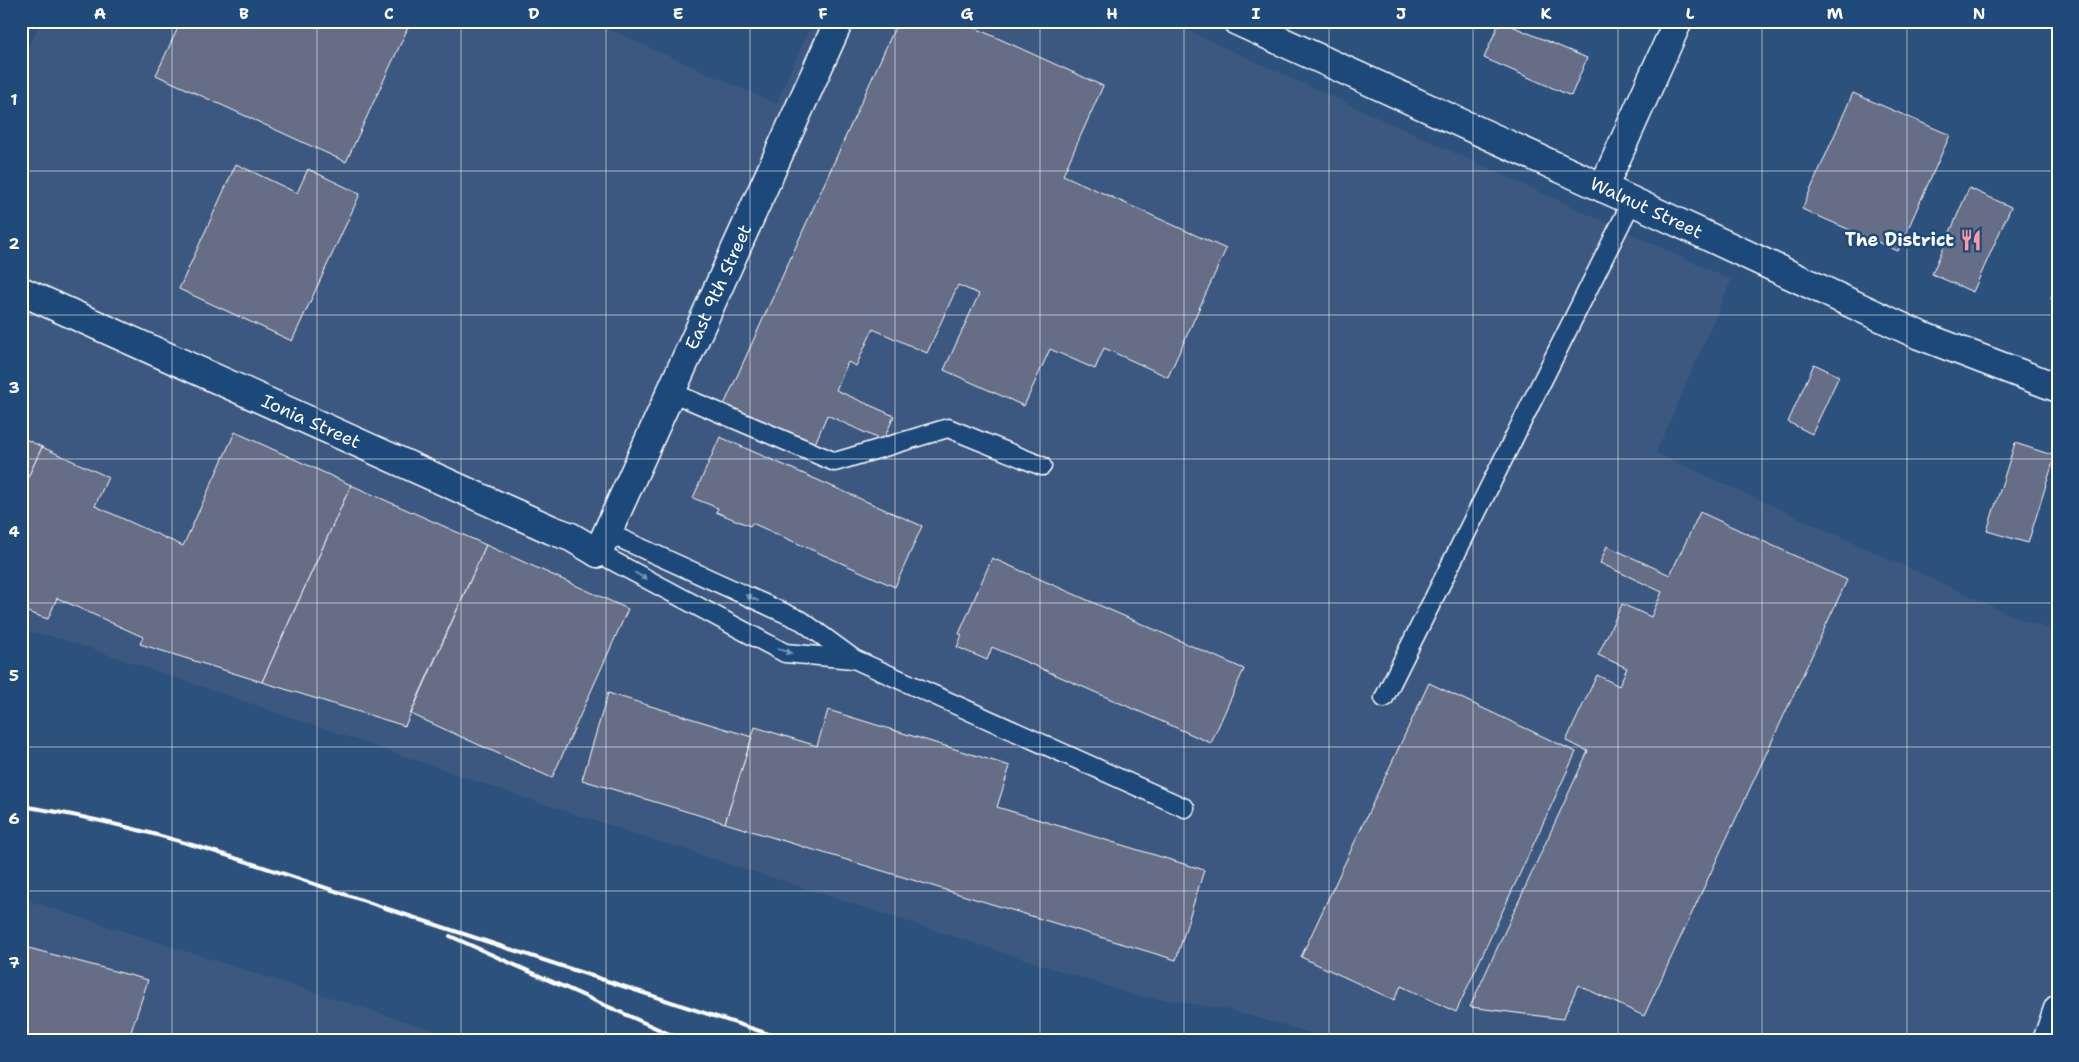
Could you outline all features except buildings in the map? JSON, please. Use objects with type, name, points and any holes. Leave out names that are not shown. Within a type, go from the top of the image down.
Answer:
[{"type":"street","name":"East 9th Street","points":[[603,543],[839,21]]},
{"type":"street","name":"Walnut Street","points":[[1237,21],[1919,334],[2058,388]]},
{"type":"street","points":[[1603,188],[1678,21]]},
{"type":"street","name":"Ionia Street","points":[[21,291],[543,526],[571,537],[603,543]]},
{"type":"street","points":[[2047,1041],[2058,1009]]},
{"type":"lane","points":[[1384,698],[1632,201]]},
{"type":"lane","points":[[671,392],[835,462],[948,428],[1042,466]]},
{"type":"lane","points":[[603,543],[785,653],[854,659]]},
{"type":"lane","points":[[603,543],[802,621],[854,659],[1185,808]]},
{"type":"shaded area","points":[[41,21],[590,21],[776,104],[813,21],[1167,21],[1731,280],[1656,453],[2020,619],[2058,632],[2058,1041],[1341,1041],[1230,1010],[1135,995],[535,801],[63,639],[21,630],[21,64]]},
{"type":"shaded area","points":[[21,901],[32,902],[466,1041],[21,1041]]},
{"type":"railway","points":[[21,806],[117,825],[210,850],[790,1041]]},
{"type":"railway","points":[[450,936],[685,1041]]},
{"type":"place","name":"The District","points":[[1971,240]]}]
